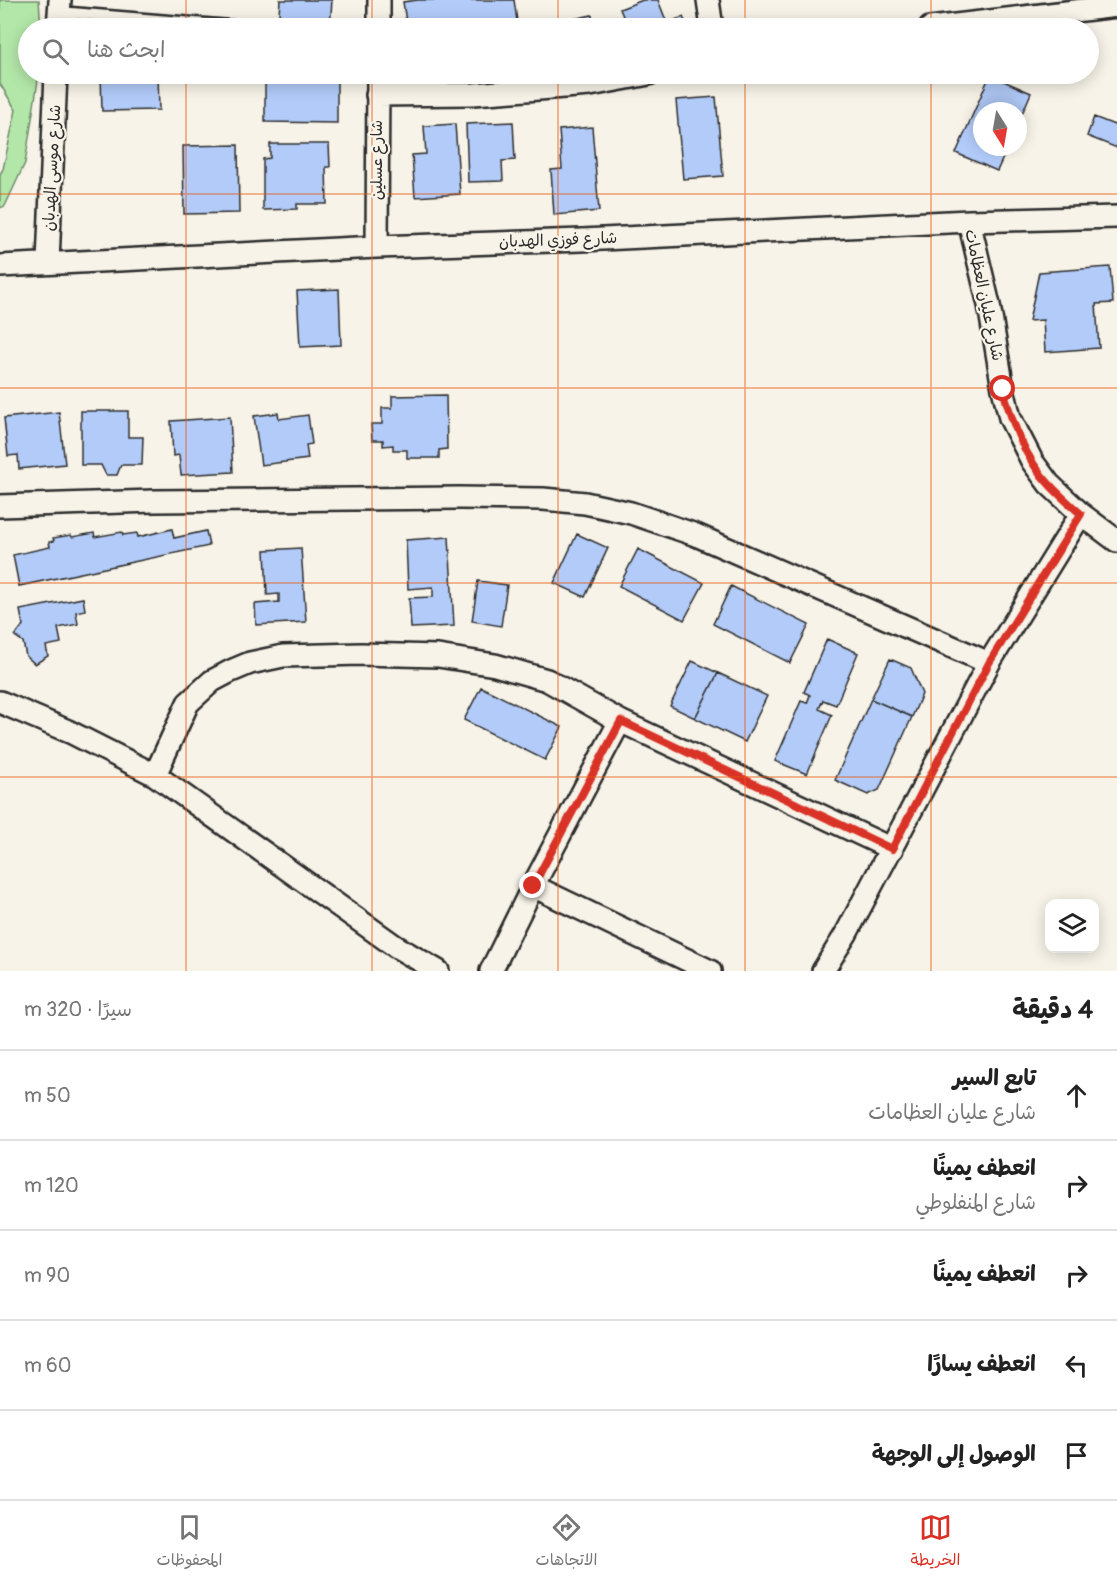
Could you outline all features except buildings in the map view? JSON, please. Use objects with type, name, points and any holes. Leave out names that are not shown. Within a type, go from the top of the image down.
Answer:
[{"type":"street","points":[[379,18],[380,0]]},
{"type":"street","points":[[708,0],[711,18]]},
{"type":"street","points":[[987,18],[1050,7],[1117,6]]},
{"type":"street","name":"شارع موسى الهدبان","points":[[48,262],[56,84]]},
{"type":"street","name":"شارع عسلين","points":[[376,247],[378,84]]},
{"type":"street","points":[[377,95],[473,94],[595,84]]},
{"type":"street","name":"شارع فوزي الهدبان","points":[[0,266],[376,247],[594,240],[969,221],[1117,217]]},
{"type":"street","name":"شارع عليان العظامات","points":[[969,221],[989,305],[1010,418],[1032,461],[1049,484],[1081,514],[1117,541]]},
{"type":"street","points":[[0,506],[153,501],[459,498],[543,499],[585,503],[631,513],[696,535],[989,663]]},
{"type":"street","points":[[823,971],[846,934],[892,849],[989,663],[1081,514]]},
{"type":"street","points":[[155,775],[188,703],[212,681],[250,663],[283,656],[361,654],[438,656],[495,665],[547,680],[621,721],[892,849]]},
{"type":"street","points":[[0,702],[70,732],[155,775],[396,946],[438,971]]},
{"type":"street","points":[[491,971],[533,886],[621,721]]},
{"type":"street","points":[[533,886],[710,971]]},
{"type":"lane","points":[[59,13],[125,18]]},
{"type":"green space","points":[[0,0],[39,0],[40,18],[18,18],[18,84],[37,84],[25,163],[5,206],[0,208],[0,174],[16,110],[0,84]]},
{"type":"route","points":[[533,886],[621,721],[892,849],[989,663],[1081,514],[1049,484],[1032,461],[1010,418],[1003,389]]}]
